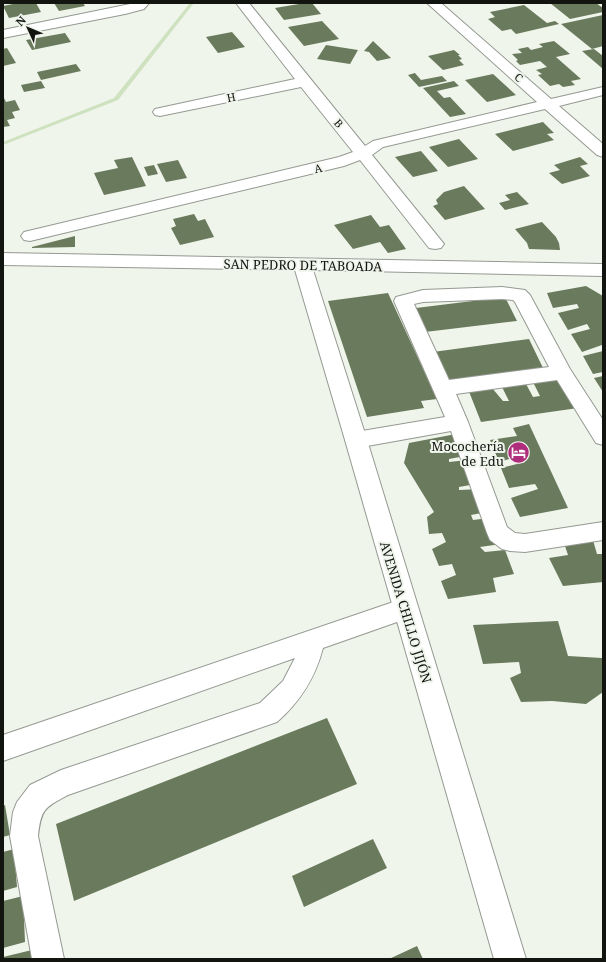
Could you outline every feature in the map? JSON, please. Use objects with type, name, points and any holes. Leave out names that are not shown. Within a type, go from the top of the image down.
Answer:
[{"type":"street","points":[[3,34],[124,10],[139,6],[143,3]]},
{"type":"street","name":"B","points":[[242,3],[303,82],[364,153],[435,244]]},
{"type":"street","name":"C","points":[[434,3],[603,152]]},
{"type":"street","name":"H","points":[[160,112],[303,82]]},
{"type":"street","name":"A","points":[[30,236],[344,162],[364,153],[378,144],[603,91]]},
{"type":"street","name":"SAN PEDRO DE TABOADA","points":[[3,259],[603,270]]},
{"type":"street","name":"AVENIDA CHILLO JIJÓN","points":[[302,265],[356,440],[510,959]]},
{"type":"street","points":[[603,437],[562,372],[523,298],[518,294],[502,293],[423,296],[403,301],[458,422],[498,534],[510,542],[525,543],[603,531]]},
{"type":"street","points":[[443,388],[562,372]]},
{"type":"street","points":[[356,440],[458,422]]},
{"type":"street","points":[[3,748],[406,609]]},
{"type":"street","points":[[48,959],[24,836],[28,812],[40,795],[61,784],[268,714],[283,702],[294,689],[306,666],[313,641]]},
{"type":"building","points":[[18,3],[36,3],[41,12],[9,18],[3,6]]},
{"type":"building","points":[[54,3],[83,3],[85,6],[59,11]]},
{"type":"building","points":[[312,3],[321,14],[284,20],[275,8]]},
{"type":"building","points":[[550,3],[596,3],[603,8],[603,12],[570,19]]},
{"type":"building","points":[[524,5],[547,23],[555,21],[559,24],[516,34],[511,29],[502,31],[488,19],[495,17],[490,12]]},
{"type":"building","points":[[603,15],[603,46],[592,49],[561,24]]},
{"type":"building","points":[[322,21],[339,39],[304,46],[288,27]]},
{"type":"building","points":[[232,32],[245,47],[218,53],[206,37]]},
{"type":"building","points":[[65,33],[71,42],[32,50],[26,40]]},
{"type":"building","points":[[373,41],[391,58],[377,61],[369,52],[364,51]]},
{"type":"building","points":[[554,41],[570,54],[556,57],[581,79],[571,81],[575,85],[563,87],[559,84],[550,86],[538,75],[542,74],[536,70],[547,67],[540,61],[520,65],[516,61],[518,60],[512,54],[522,53],[518,49],[528,47],[531,50],[543,47],[539,44]]},
{"type":"building","points":[[326,45],[358,50],[350,64],[317,59]]},
{"type":"building","points":[[7,48],[16,63],[3,66],[3,49]]},
{"type":"building","points":[[594,49],[603,56],[603,69],[582,51]]},
{"type":"building","points":[[454,50],[460,55],[458,55],[462,59],[459,60],[464,65],[443,70],[428,56]]},
{"type":"building","points":[[76,64],[81,71],[41,80],[37,72]]},
{"type":"building","points":[[415,73],[421,80],[442,76],[447,81],[419,87],[408,75]]},
{"type":"building","points":[[493,74],[516,95],[487,102],[465,80]]},
{"type":"building","points":[[41,81],[45,88],[24,92],[21,85]]},
{"type":"building","points":[[454,81],[459,86],[437,91],[444,98],[450,97],[466,114],[450,117],[423,88]]},
{"type":"building","points":[[3,96],[6,102],[15,100],[20,110],[12,112],[15,118],[7,120],[10,126],[3,127]]},
{"type":"building","points":[[543,122],[554,133],[547,134],[554,140],[513,151],[495,134]]},
{"type":"building","points":[[459,139],[478,159],[448,167],[429,147]]},
{"type":"building","points":[[421,151],[438,171],[413,177],[395,157]]},
{"type":"building","points":[[132,157],[146,186],[104,195],[94,173],[118,168],[114,160]]},
{"type":"building","points":[[580,157],[588,164],[580,166],[590,176],[562,184],[549,173],[560,170],[554,165]]},
{"type":"building","points":[[178,160],[187,178],[166,182],[157,164]]},
{"type":"building","points":[[154,165],[158,174],[148,176],[144,167]]},
{"type":"building","points":[[464,186],[485,209],[445,220],[433,206],[438,204],[436,200],[444,192]]},
{"type":"building","points":[[517,192],[529,204],[505,210],[499,203],[510,200],[505,195]]},
{"type":"building","points":[[194,214],[198,221],[205,219],[214,237],[180,245],[171,228],[176,226],[173,219]]},
{"type":"building","points":[[371,215],[380,227],[389,225],[406,249],[388,253],[380,242],[353,249],[334,225]]},
{"type":"building","points":[[542,222],[556,237],[560,250],[529,249],[527,243],[515,229]]},
{"type":"building","points":[[75,236],[75,247],[32,248],[32,247]]},
{"type":"building","points":[[586,286],[603,296],[603,348],[602,345],[582,352],[571,334],[590,329],[587,324],[568,330],[558,313],[579,308],[577,304],[553,308],[547,293]]},
{"type":"building","points":[[388,293],[437,399],[421,401],[424,408],[367,417],[328,301]]},
{"type":"building","points":[[505,297],[517,321],[425,332],[416,308]]},
{"type":"building","points":[[529,339],[543,368],[445,382],[433,352]]},
{"type":"building","points":[[603,351],[603,372],[593,374],[583,356]]},
{"type":"building","points":[[554,376],[565,393],[570,391],[578,408],[481,422],[468,389],[492,388],[503,401],[509,401],[502,387],[526,384],[533,397],[540,396],[533,382]]},
{"type":"building","points":[[603,376],[603,392],[594,378]]},
{"type":"building","points":[[529,424],[568,508],[520,517],[511,498],[538,489],[535,484],[509,488],[501,468],[525,462],[520,456],[499,462],[490,440],[517,436],[513,428]]},
{"type":"building","points":[[456,434],[465,456],[449,459],[449,462],[468,460],[476,484],[459,487],[459,490],[482,489],[487,512],[471,515],[473,520],[489,518],[501,544],[480,547],[485,552],[505,550],[514,574],[493,578],[496,592],[448,599],[441,581],[456,575],[452,564],[439,566],[432,549],[446,542],[442,533],[429,534],[427,517],[434,512],[404,463],[409,443]]},
{"type":"building","points":[[562,537],[592,537],[597,554],[603,554],[603,582],[563,586],[549,558],[568,555]]},
{"type":"building","points":[[558,621],[568,656],[602,658],[603,692],[586,704],[552,701],[521,702],[510,678],[521,673],[519,662],[483,664],[473,625]]},
{"type":"building","points":[[327,718],[357,784],[74,901],[56,824]]},
{"type":"building","points":[[5,805],[10,835],[3,837],[3,806]]},
{"type":"building","points":[[373,839],[387,868],[304,907],[292,876]]},
{"type":"building","points":[[14,849],[17,887],[3,891],[3,852]]},
{"type":"building","points":[[23,896],[25,942],[3,948],[3,901]]},
{"type":"building","points":[[417,946],[423,959],[389,959]]},
{"type":"building","points":[[32,950],[32,959],[3,959],[3,957]]},
{"type":"waterway","points":[[3,144],[116,99],[192,3]]},
{"type":"place","name":"Mocochería de Edu","points":[[519,453]]}]
